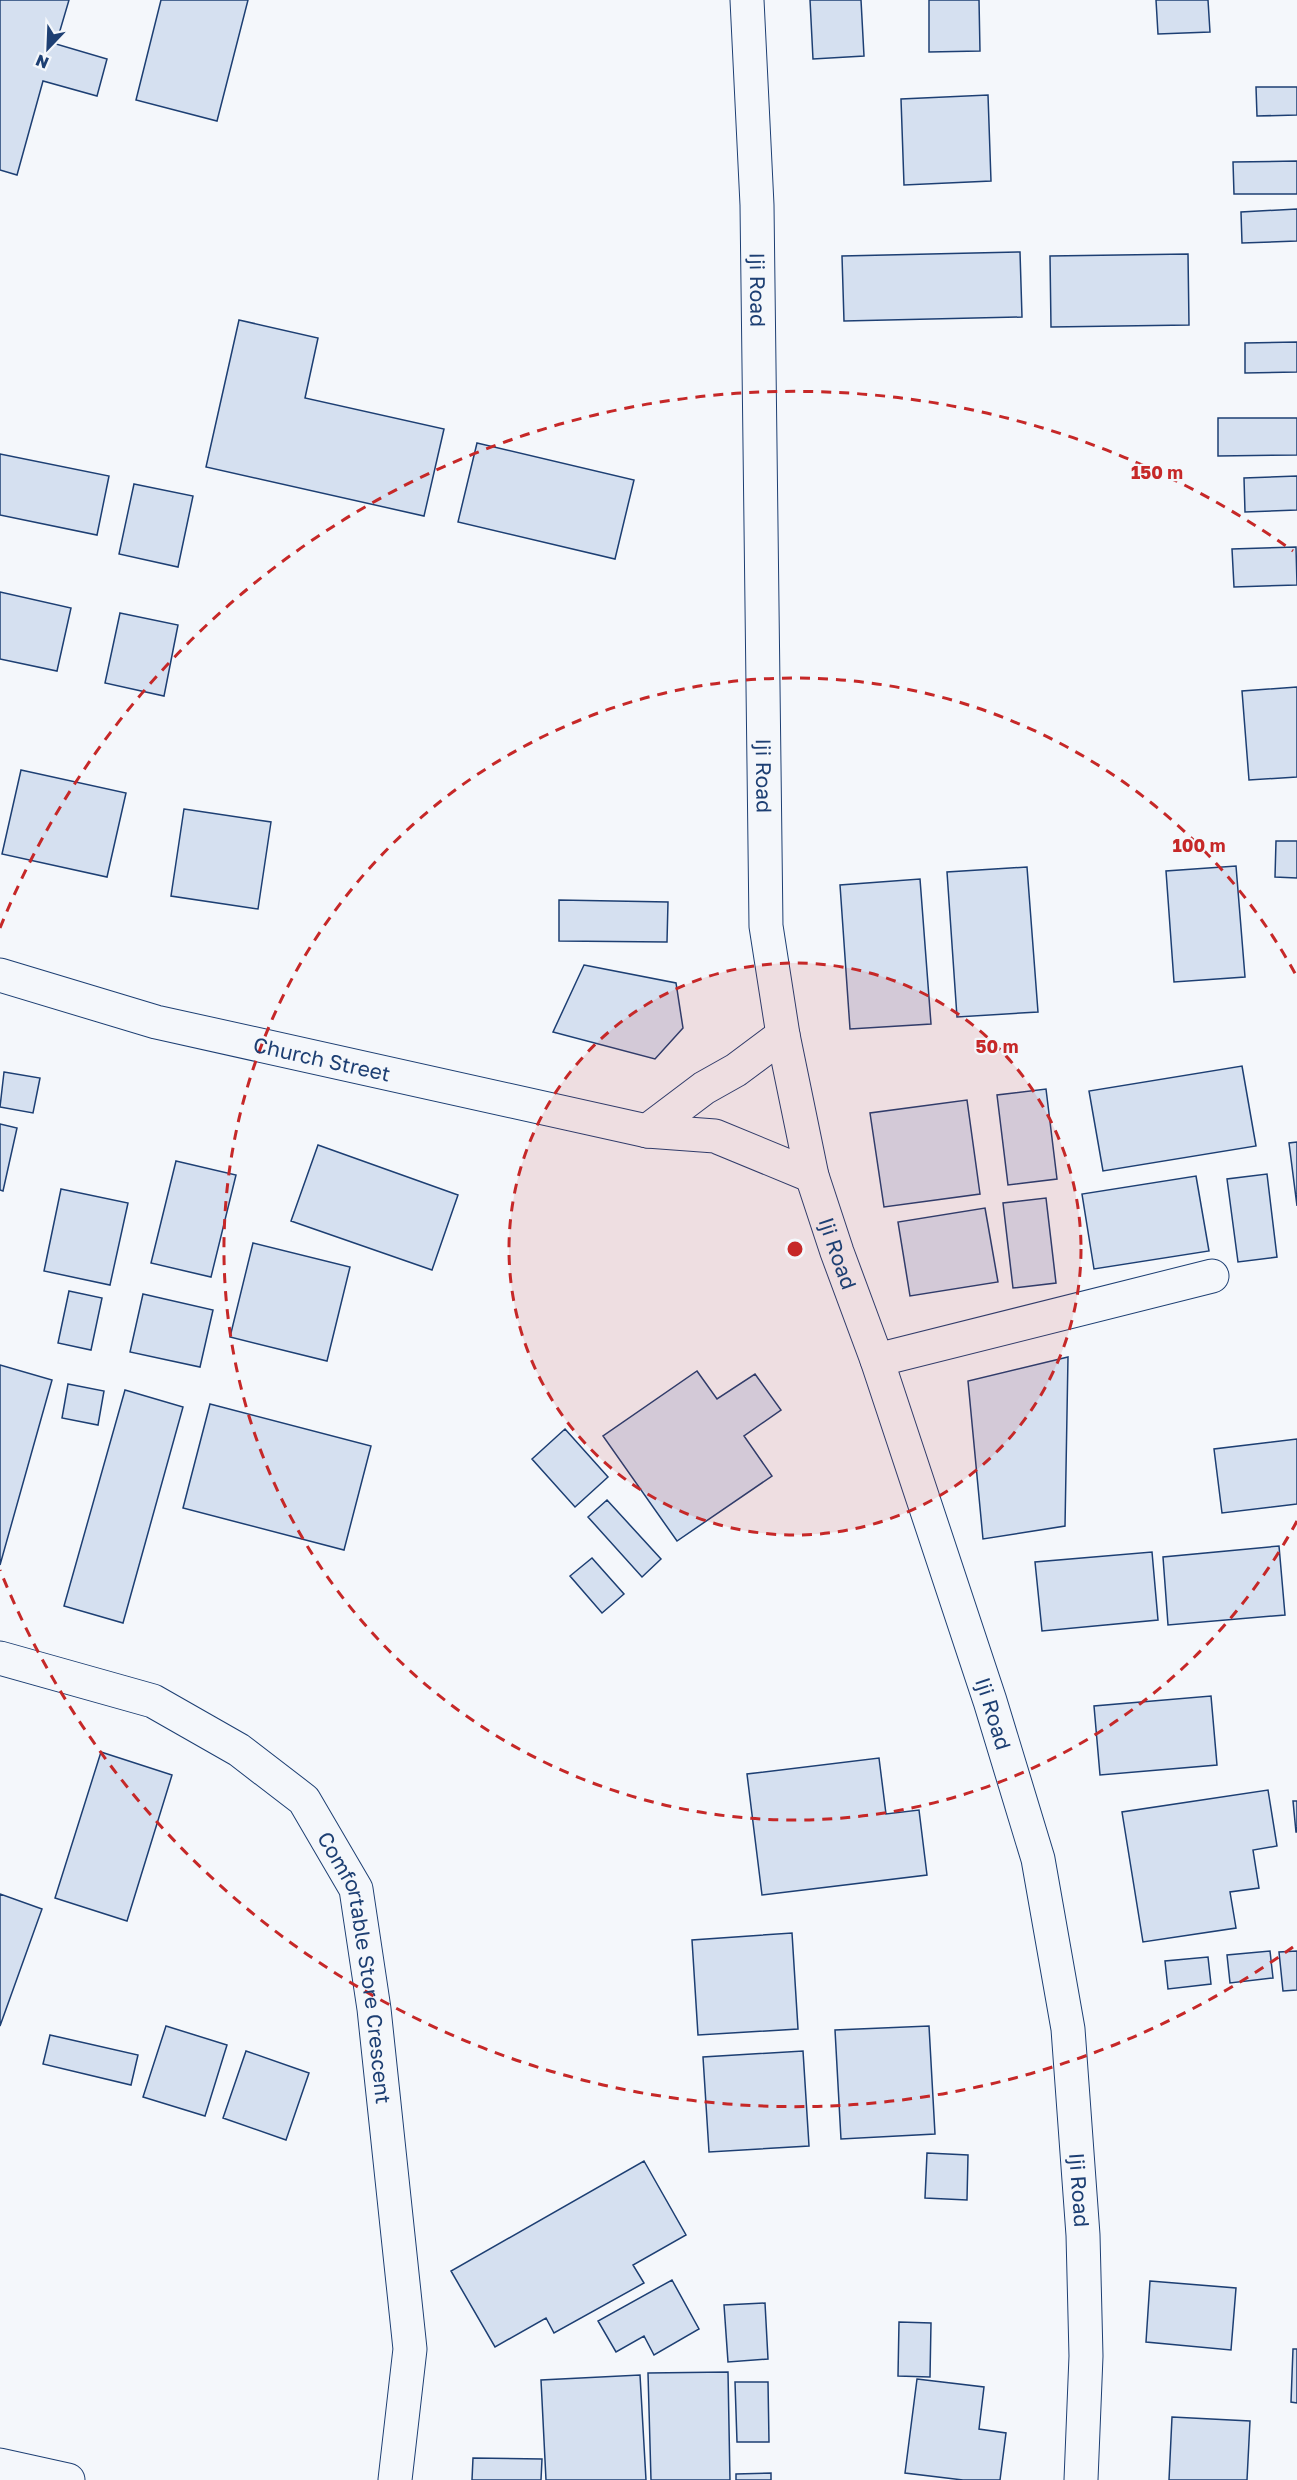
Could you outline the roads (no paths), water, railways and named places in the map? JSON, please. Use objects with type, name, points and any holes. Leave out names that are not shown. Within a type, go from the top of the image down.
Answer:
[{"type":"street","name":"Iji Road","points":[[747,0],[758,205],[766,926],[783,1035],[812,1176],[877,1360],[990,1701],[1038,1860],[1068,2029],[1082,2224],[1086,2356],[1081,2480]]},
{"type":"street","name":"Church Street","points":[[0,975],[156,1022],[646,1131],[715,1136],[812,1176]]},
{"type":"street","points":[[646,1131],[704,1088],[736,1070],[783,1035]]},
{"type":"street","points":[[877,1360],[1212,1276]]},
{"type":"street","name":"Comfortable Store Crescent","points":[[0,1658],[153,1701],[239,1750],[304,1800],[356,1889],[374,2009],[410,2349],[395,2480]]},
{"type":"street","points":[[0,2465],[68,2480]]}]
